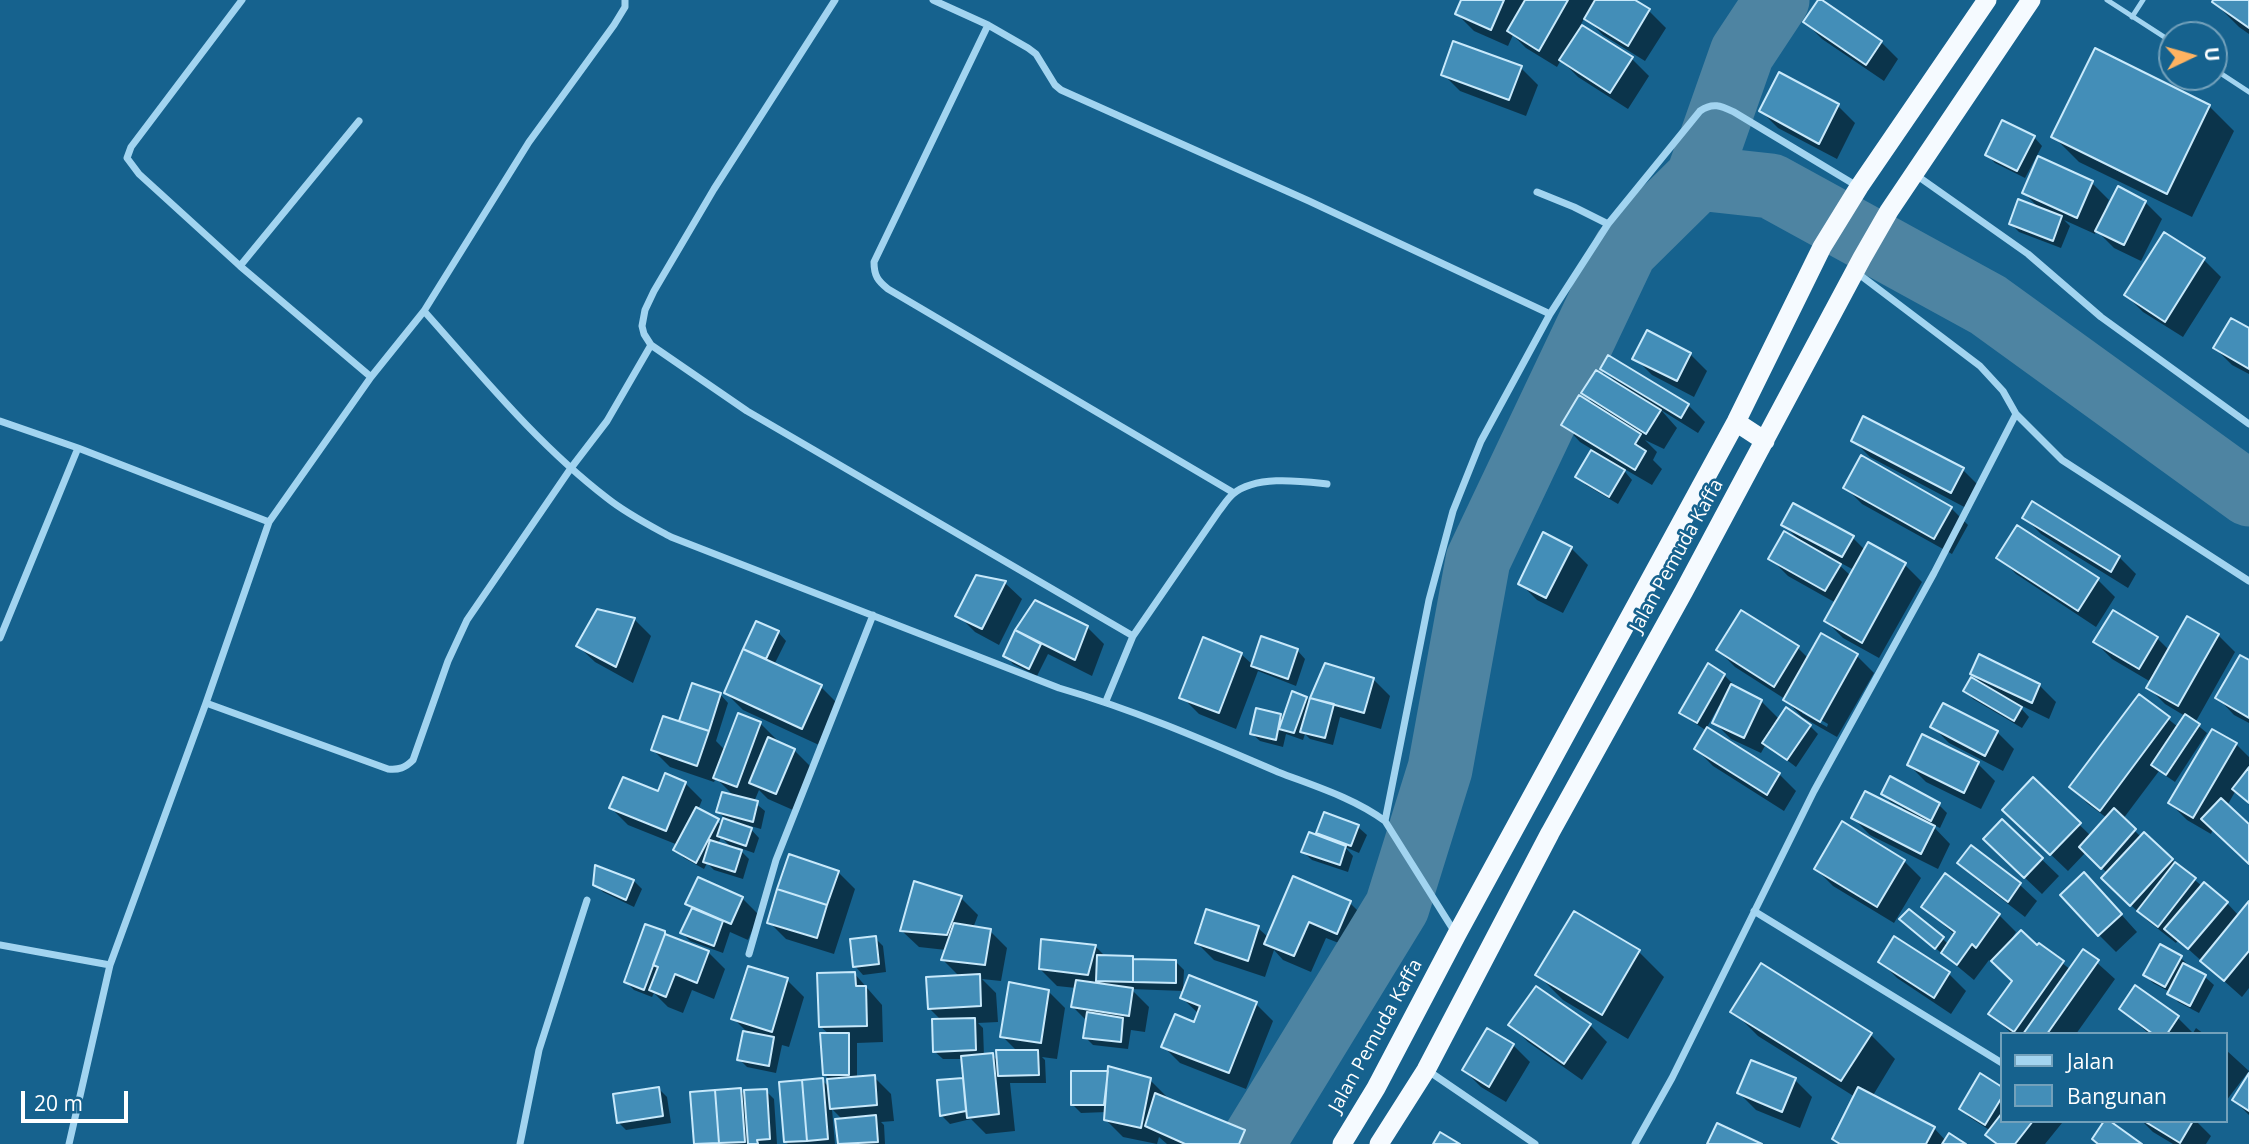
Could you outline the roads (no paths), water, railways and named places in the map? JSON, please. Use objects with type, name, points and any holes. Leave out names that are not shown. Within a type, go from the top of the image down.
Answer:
[{"type":"highway","name":"Jalan Pemuda Kaffa","points":[[1342,1144],[1377,1088],[1457,934],[1736,422],[1822,247],[1987,0]]},
{"type":"highway","name":"Jalan Pemuda Kaffa","points":[[1379,1144],[1426,1070],[1550,833],[1889,211],[2031,0]]},
{"type":"highway","points":[[1736,422],[1765,441]]},
{"type":"street","points":[[242,0],[131,148],[127,158],[139,174],[240,266],[371,377]]},
{"type":"street","points":[[69,1144],[110,965],[269,522],[371,377],[424,311],[529,142],[614,25],[625,7],[625,0]]},
{"type":"street","points":[[835,0],[714,189],[654,291],[645,310],[642,326],[644,334],[651,345],[747,411],[1133,636]]},
{"type":"street","points":[[933,0],[988,24],[1036,54],[1061,90],[1309,201],[1550,314]]},
{"type":"street","points":[[988,24],[874,262],[878,281],[1234,493]]},
{"type":"street","points":[[1385,821],[1429,600],[1453,510],[1481,441],[1550,314],[1608,224],[1700,111],[1708,105],[1718,105],[1734,112],[1857,191]]},
{"type":"street","points":[[240,266],[359,121]]},
{"type":"street","points":[[1915,174],[2028,254],[2101,317],[2249,424]]},
{"type":"street","points":[[1537,192],[1608,224]]},
{"type":"street","points":[[1859,265],[1980,366],[2003,391],[2016,414],[2063,460],[2249,581]]},
{"type":"street","points":[[424,311],[514,413],[571,468],[636,518],[671,537],[1059,688],[1106,701],[1305,781],[1373,813],[1385,821],[1457,934]]},
{"type":"street","points":[[206,703],[388,769],[398,770],[407,766],[412,760],[448,661],[467,620],[571,468],[607,421],[651,345]]},
{"type":"street","points":[[1635,1144],[1672,1078],[1814,791],[1934,573],[2016,414]]},
{"type":"street","points":[[0,421],[78,448],[269,522]]},
{"type":"street","points":[[0,638],[78,448]]},
{"type":"street","points":[[1106,701],[1133,636],[1234,493],[1258,483],[1282,480],[1327,484]]},
{"type":"street","points":[[749,954],[781,847],[873,615]]},
{"type":"street","points":[[520,1144],[539,1050],[587,900]]},
{"type":"street","points":[[1754,911],[2000,1062]]},
{"type":"street","points":[[0,946],[110,965]]},
{"type":"street","points":[[1426,1070],[1535,1144]]},
{"type":"lane","points":[[2107,0],[2158,33]]},
{"type":"lane","points":[[2132,17],[2143,0]]},
{"type":"lane","points":[[2228,78],[2249,92]]},
{"type":"waterway","points":[[1698,178],[1742,53],[1777,0]]},
{"type":"waterway","points":[[1252,1144],[1397,907],[1440,769],[1478,560],[1625,250],[1698,178],[1771,186],[1988,305],[2249,494]]}]
